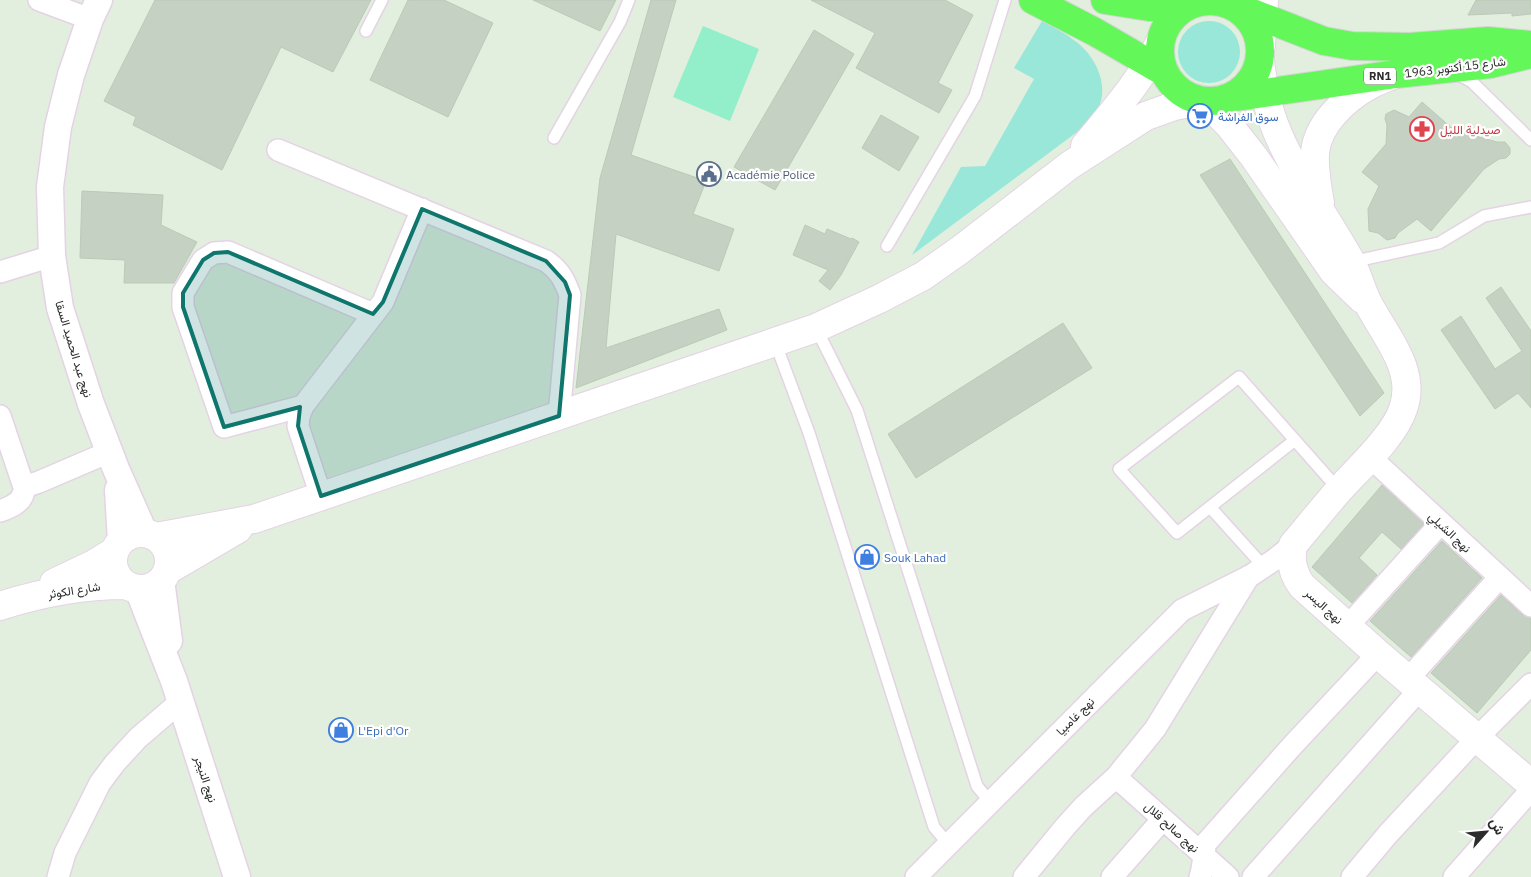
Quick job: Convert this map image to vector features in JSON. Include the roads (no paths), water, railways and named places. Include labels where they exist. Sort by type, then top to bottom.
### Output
[{"type":"main road","points":[[1033,0],[1096,32],[1158,59],[1171,82],[1179,91],[1189,97],[1212,100],[1254,157],[1343,267],[1390,339],[1408,384],[1403,411],[1395,425],[1370,457],[1339,490],[1293,545]]},
{"type":"main road","points":[[1106,0],[1149,7],[1209,0],[1234,6],[1252,22],[1258,33],[1264,93],[1270,115],[1296,171],[1321,212],[1343,267]]},
{"type":"main road","points":[[1070,164],[1158,59],[1166,26],[1174,15],[1193,3]]},
{"type":"main road","name":"شارع 15 أكتوبر 1963","points":[[1234,6],[1263,8],[1324,41],[1352,46],[1410,47],[1488,41],[1531,45]]},
{"type":"main road","points":[[254,519],[149,581],[119,578],[115,570],[113,561],[134,540],[254,519],[816,328],[879,299],[922,276],[960,250],[1070,164],[1146,116],[1174,106],[1212,100],[1244,89],[1254,77],[1260,53],[1263,8]]},
{"type":"main road","name":"شارع 15 أكتوبر 1963","points":[[1212,100],[1396,74],[1491,64],[1531,54]]},
{"type":"main road","points":[[1321,212],[1315,151],[1321,133],[1330,118],[1348,100],[1370,85],[1396,74]]},
{"type":"main road","points":[[134,540],[163,543],[168,551],[170,560],[149,581]]},
{"type":"main road","name":"شارع الكوثر","points":[[11,602],[94,564],[134,540]]},
{"type":"main road","name":"نهج اليسر","points":[[1293,545],[1291,555],[1296,578],[1302,586],[1378,654],[1531,784]]},
{"type":"main road","name":"شارع الكوثر","points":[[11,602],[98,585],[149,581]]},
{"type":"street","points":[[39,0],[94,10]]},
{"type":"street","name":"نهج عبد الحميد السقا","points":[[94,10],[71,75],[58,127],[50,187],[52,256],[60,308],[91,404],[112,461],[134,540]]},
{"type":"street","points":[[278,150],[546,261],[557,269],[570,295],[559,416]]},
{"type":"street","points":[[320,496],[298,426],[299,416],[303,406],[383,302],[422,209]]},
{"type":"street","points":[[303,406],[224,427],[182,307],[183,293],[202,260],[214,253],[228,252],[373,314]]},
{"type":"street","points":[[0,272],[52,256]]},
{"type":"street","points":[[0,416],[24,487],[21,499],[14,505],[0,511]]},
{"type":"street","name":"نهج الشيلي","points":[[1370,457],[1500,577],[1527,594]]},
{"type":"street","points":[[24,487],[112,461]]},
{"type":"street","points":[[1347,627],[1441,523]]},
{"type":"street","points":[[1024,877],[1077,813],[1116,777],[1155,729],[1257,572],[1293,545]]},
{"type":"street","name":"نهج غامبيا","points":[[916,877],[950,845],[990,802],[1182,610],[1257,572]]},
{"type":"street","points":[[1253,877],[1414,684],[1500,577]]},
{"type":"street","name":"نهج النيجر","points":[[149,581],[177,692],[237,877]]},
{"type":"street","points":[[1200,877],[1206,843],[1292,746],[1378,654]]},
{"type":"street","points":[[1352,877],[1388,834],[1477,738],[1531,684]]},
{"type":"street","points":[[58,877],[65,854],[100,783],[177,692]]},
{"type":"street","name":"نهج صالح قلال","points":[[1116,777],[1228,877]]},
{"type":"street","points":[[1454,877],[1531,790]]},
{"type":"street","points":[[1112,877],[1163,819]]},
{"type":"lane","points":[[366,31],[382,0]]},
{"type":"lane","points":[[554,138],[620,22],[629,0]]},
{"type":"lane","points":[[887,246],[975,96],[1005,0]]},
{"type":"lane","points":[[1436,70],[1458,74],[1472,82],[1531,140]]},
{"type":"lane","points":[[1343,267],[1439,243],[1484,216],[1531,207]]},
{"type":"lane","points":[[816,328],[857,410],[977,786],[990,802]]},
{"type":"lane","points":[[775,342],[809,433],[934,826],[950,845]]},
{"type":"lane","points":[[1295,440],[1177,532],[1119,469],[1239,377],[1295,440],[1339,490]]},
{"type":"lane","points":[[1210,507],[1257,572]]},
{"type":"place","name":"سوق الفراشة","points":[[1200,116]]},
{"type":"place","name":"صيدلية الليل","points":[[1422,129]]},
{"type":"place","name":"Académie Police","points":[[709,174]]},
{"type":"place","name":"Souk Lahad","points":[[867,557]]},
{"type":"place","name":"L'Epi d'Or","points":[[341,730]]}]
